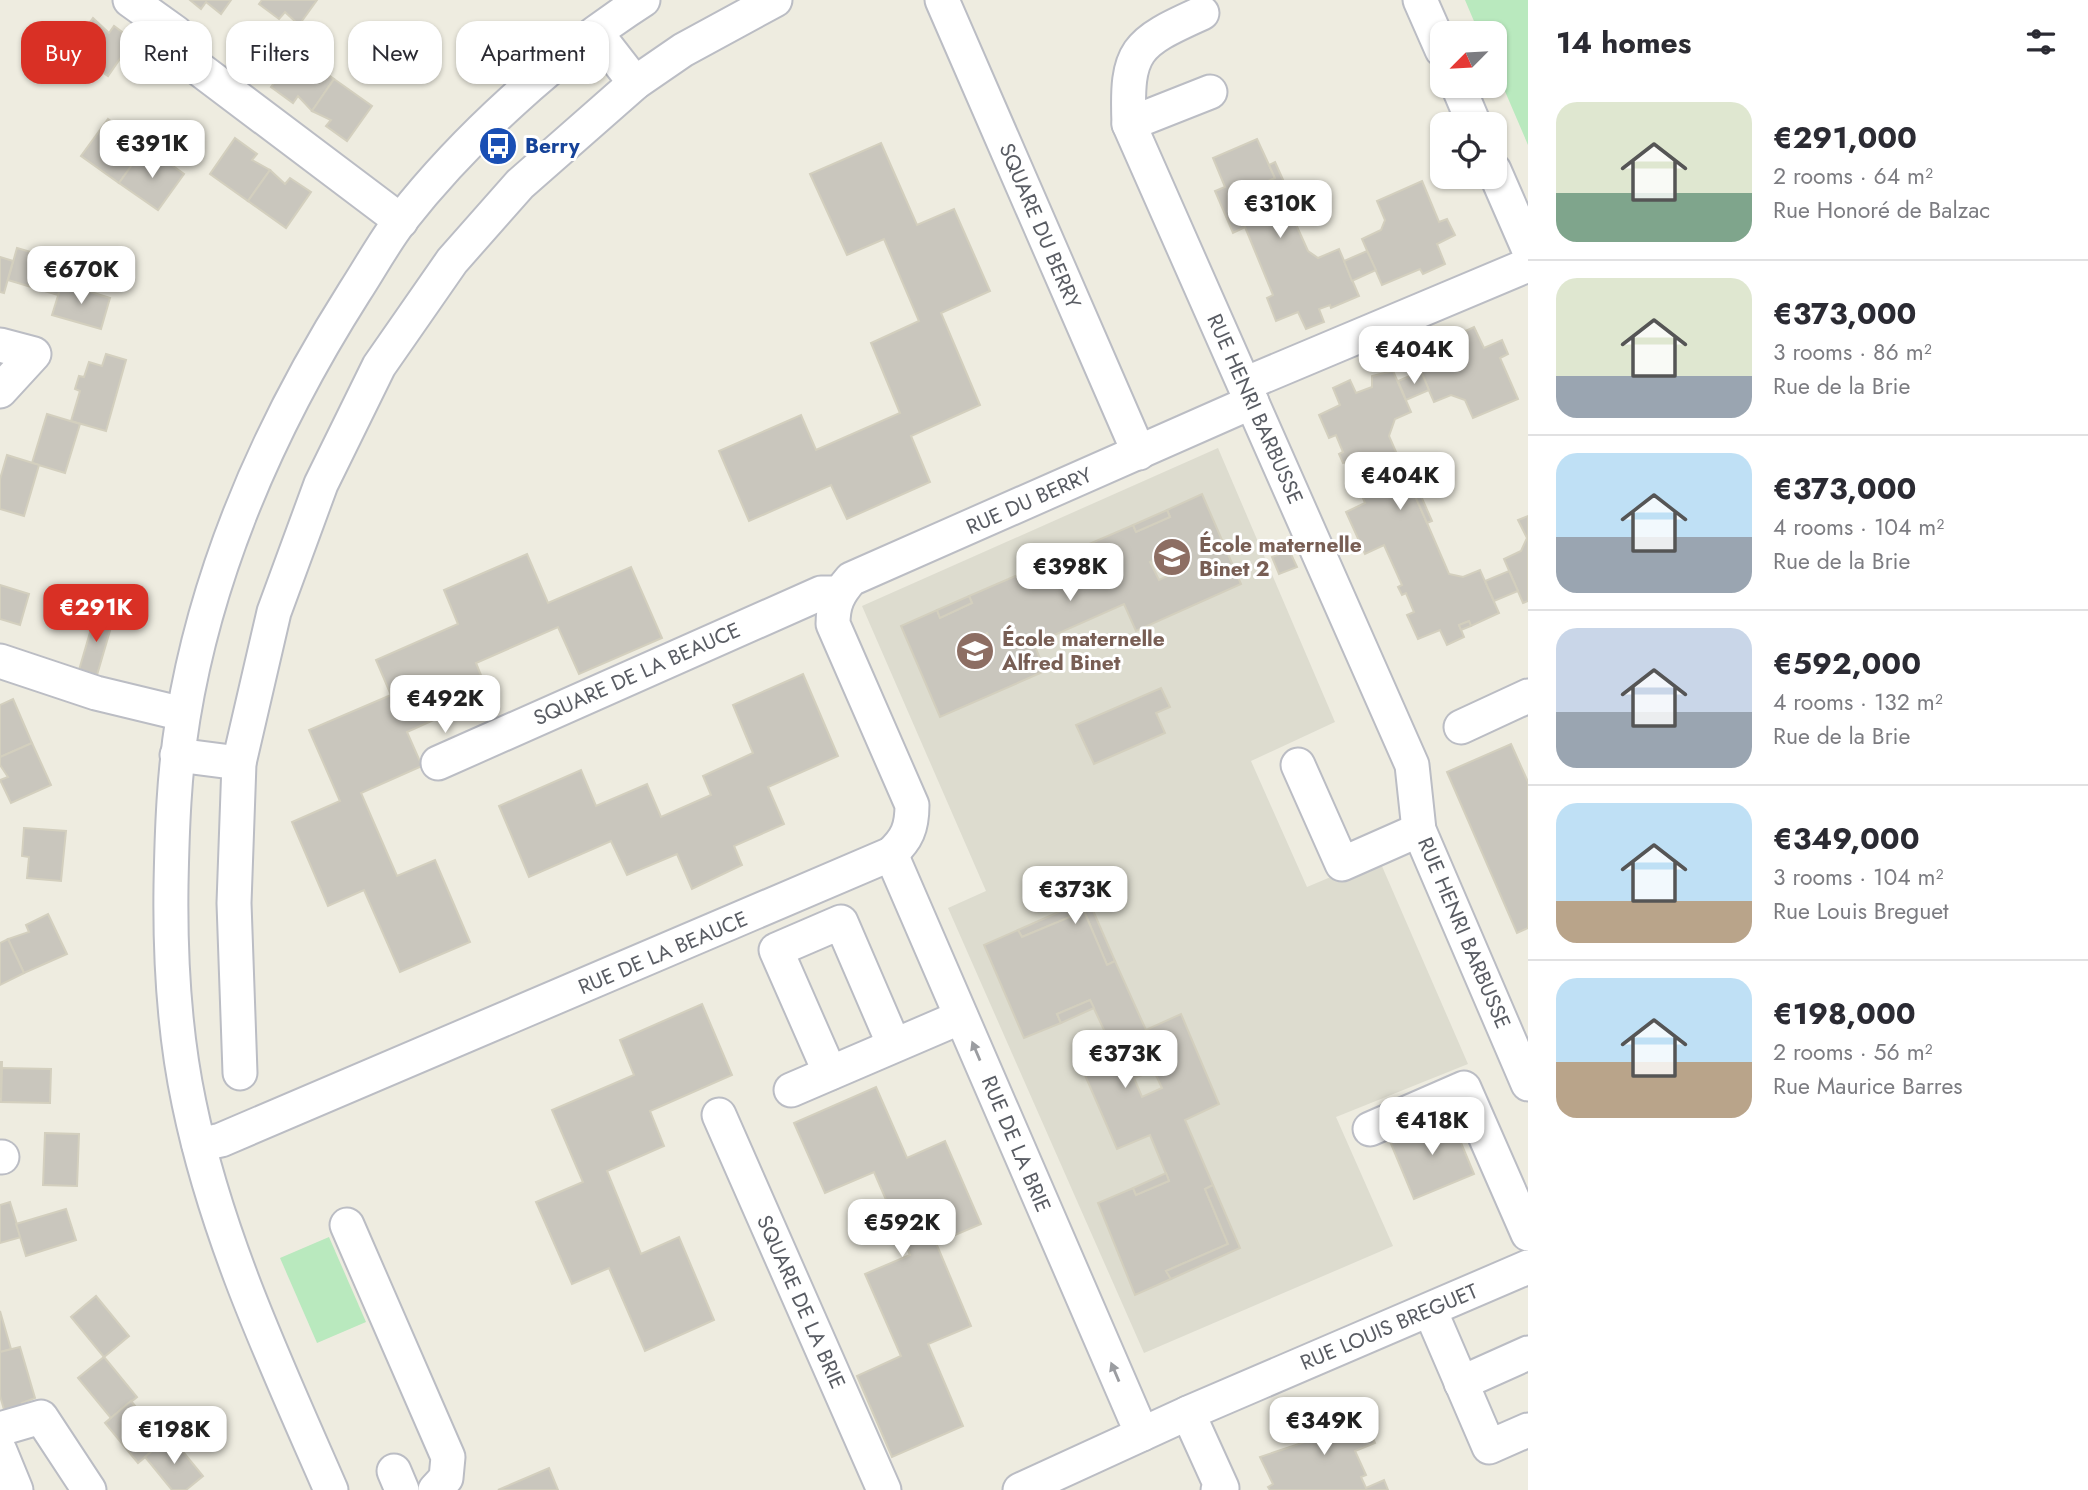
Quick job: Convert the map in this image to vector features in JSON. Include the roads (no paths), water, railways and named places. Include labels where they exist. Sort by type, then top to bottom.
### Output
[{"type":"street","points":[[130,0],[176,33],[198,68],[401,220]]},
{"type":"street","points":[[609,25],[643,0]]},
{"type":"street","points":[[240,1073],[234,903],[239,763],[274,612],[321,484],[379,366],[452,261],[520,184],[635,83],[683,50],[775,0]]},
{"type":"street","name":"SQUARE DU BERRY","points":[[942,0],[1139,453]]},
{"type":"street","points":[[1420,0],[1430,23]]},
{"type":"street","points":[[1202,13],[1161,31],[1139,50],[1128,77],[1129,124],[1210,92]]},
{"type":"street","points":[[609,49],[635,83]]},
{"type":"street","points":[[331,1490],[246,1294],[199,1145],[180,1050],[170,943],[177,755],[183,714],[216,585],[239,516],[307,367],[401,220],[464,149],[536,84]]},
{"type":"street","name":"RUE HENRI BARBUSSE","points":[[1129,124],[1412,765],[1419,830],[1528,1084]]},
{"type":"street","points":[[1502,189],[1528,248]]},
{"type":"street","name":"RUE DU BERRY","points":[[836,608],[851,579],[1139,453],[1248,393],[1528,265]]},
{"type":"street","points":[[0,345],[34,354],[0,391]]},
{"type":"street","name":"SQUARE DE LA BEAUCE","points":[[438,763],[821,593],[836,608]]},
{"type":"street","name":"RUE DE LA BEAUCE","points":[[199,1145],[221,1140],[891,854],[905,841],[912,826],[912,805],[836,608]]},
{"type":"street","points":[[0,661],[96,693],[183,714]]},
{"type":"street","points":[[1461,727],[1528,696]]},
{"type":"street","points":[[177,755],[239,763]]},
{"type":"street","points":[[1298,765],[1342,864],[1419,830]]},
{"type":"street","name":"RUE DE LA BRIE","points":[[891,854],[1142,1434]]},
{"type":"street","points":[[830,1073],[776,950],[841,922],[894,1045]]},
{"type":"street","points":[[791,1090],[961,1017]]},
{"type":"street","points":[[1370,1129],[1464,1088],[1528,1234]]},
{"type":"street","name":"SQUARE DE LA BRIE","points":[[719,1115],[884,1490]]},
{"type":"street","points":[[347,1225],[448,1457],[446,1478],[435,1490]]},
{"type":"street","name":"RUE LOUIS BREGUET","points":[[1020,1490],[1188,1413],[1528,1267]]},
{"type":"street","points":[[1430,1310],[1489,1447],[1528,1430]]},
{"type":"street","points":[[1461,1382],[1528,1353]]},
{"type":"street","points":[[1188,1413],[1222,1488],[1218,1490]]},
{"type":"street","points":[[0,1429],[41,1418],[89,1490]]},
{"type":"street","points":[[0,1451],[16,1490]]},
{"type":"place","name":"Berry","points":[[498,146]]},
{"type":"place","name":"École maternelle Binet 2","points":[[1172,557]]},
{"type":"place","name":"École maternelle Alfred Binet","points":[[975,651]]}]
